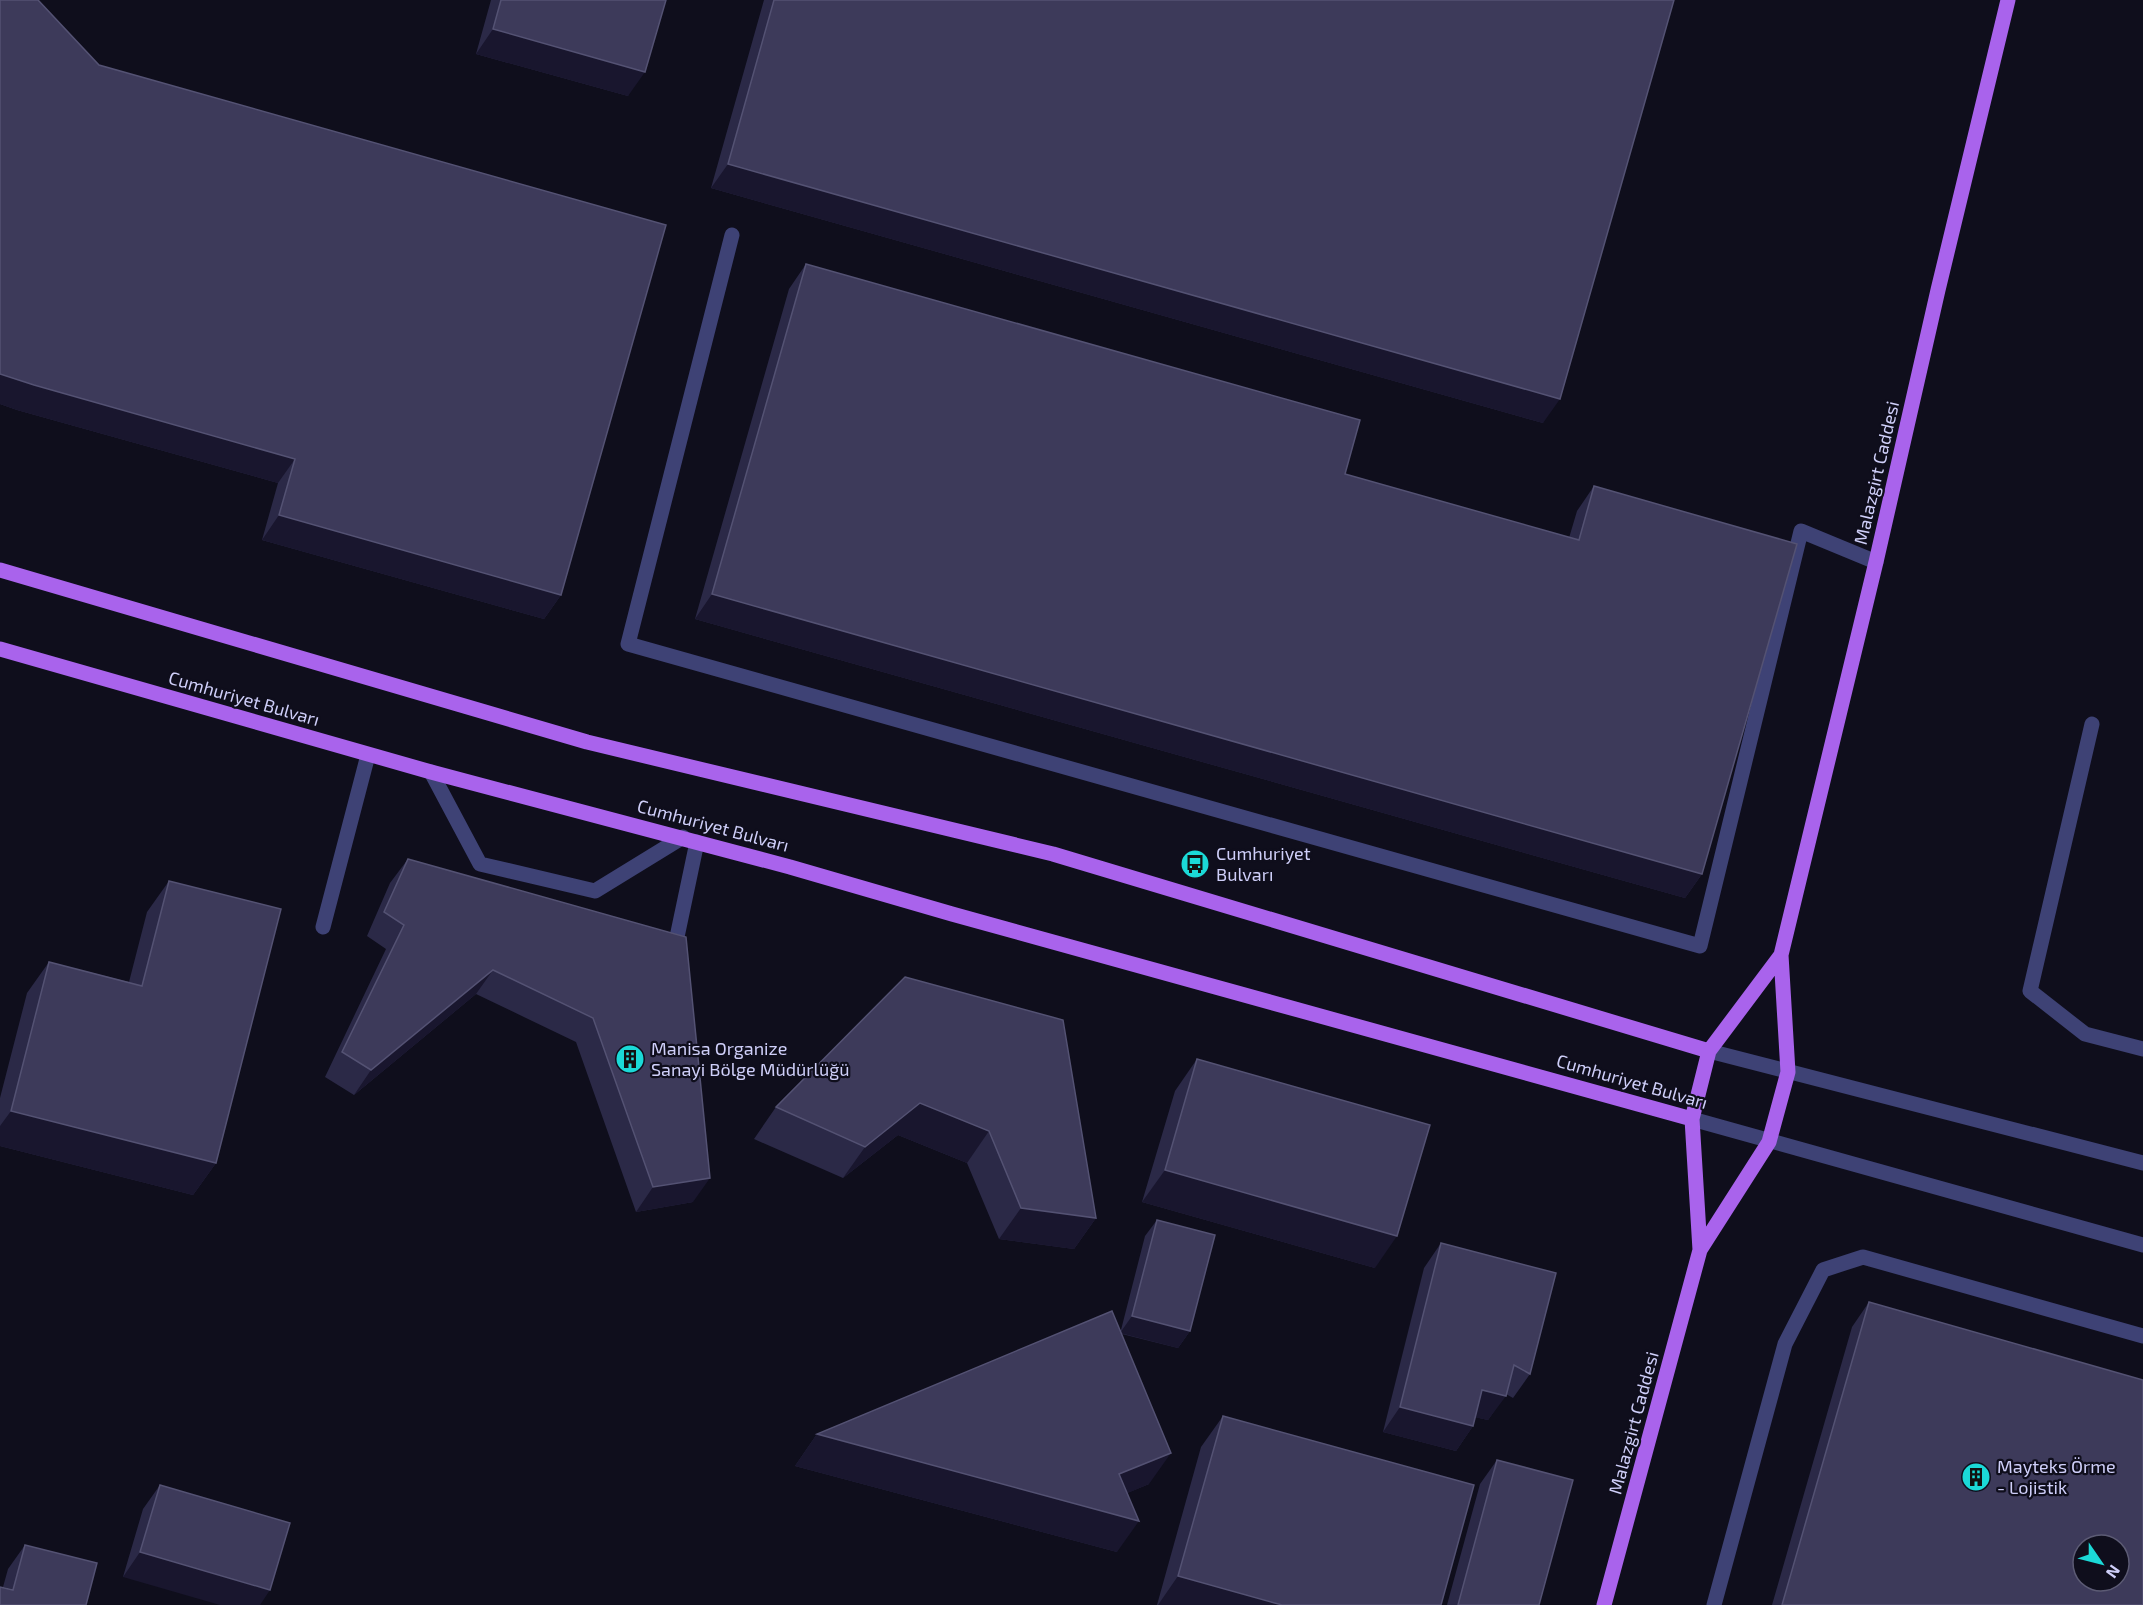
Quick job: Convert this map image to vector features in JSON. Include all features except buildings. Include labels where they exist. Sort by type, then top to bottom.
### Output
[{"type":"main road","name":"Malazgirt Caddesi","points":[[1781,955],[2008,0]]},
{"type":"main road","points":[[0,570],[588,741],[1053,854],[1708,1051]]},
{"type":"main road","name":"Cumhuriyet Bulvarı","points":[[0,649],[368,755],[690,840],[1692,1119]]},
{"type":"main road","points":[[1700,1250],[1692,1119],[1708,1051],[1781,955]]},
{"type":"main road","points":[[1700,1250],[1769,1142],[1788,1072],[1781,955]]},
{"type":"main road","name":"Malazgirt Caddesi","points":[[1604,1605],[1700,1250]]},
{"type":"street","points":[[732,235],[628,644],[1700,946],[1801,531],[1876,562]]},
{"type":"street","points":[[2092,724],[2030,991],[2085,1034],[2143,1049]]},
{"type":"street","points":[[323,927],[368,755]]},
{"type":"street","points":[[430,772],[480,864],[595,891],[690,840]]},
{"type":"street","points":[[682,970],[676,937],[690,840]]},
{"type":"street","points":[[1708,1051],[2143,1162]]},
{"type":"street","name":"Cumhuriyet Bulvarı","points":[[1692,1119],[2143,1245]]},
{"type":"street","points":[[1714,1605],[1785,1344],[1823,1270],[1863,1257],[2143,1336]]},
{"type":"place","name":"Cumhuriyet Bulvarı","points":[[1195,864]]},
{"type":"place","name":"Manisa Organize Sanayi Bölge Müdürlüğü","points":[[630,1059]]},
{"type":"place","name":"Mayteks Örme - Lojistik","points":[[1976,1477]]}]
